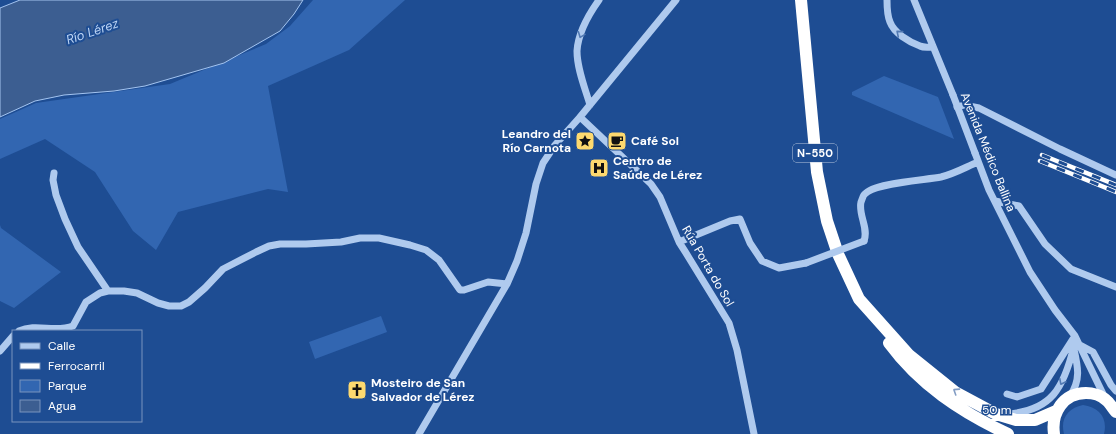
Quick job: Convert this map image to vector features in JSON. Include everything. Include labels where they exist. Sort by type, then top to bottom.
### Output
[{"type":"highway","name":"N-550","points":[[800,0],[816,172],[827,221],[836,247],[859,299],[873,321],[902,360],[928,386],[982,422],[1008,434]]},
{"type":"highway","name":"N-550","points":[[859,299],[909,355],[955,392],[996,414],[1016,420],[1035,420],[1056,411],[1064,401],[1070,397]]},
{"type":"highway","points":[[1070,397],[1080,393],[1093,394],[1106,400],[1116,412]]},
{"type":"highway","points":[[1054,434],[1053,426],[1056,411]]},
{"type":"street","points":[[590,106],[580,69],[577,51],[581,34],[598,0]]},
{"type":"street","points":[[419,434],[507,284],[517,261],[526,233],[536,184],[543,163],[555,145],[590,106],[676,0]]},
{"type":"street","points":[[887,0],[887,13],[890,23],[894,29],[902,36],[920,46],[932,47]]},
{"type":"street","name":"Avenida Médico Ballina","points":[[914,0],[932,47],[958,107],[974,153],[995,201],[1030,272],[1067,326],[1106,400]]},
{"type":"street","points":[[958,107],[964,105],[979,108],[1060,149],[1116,175]]},
{"type":"street","name":"Rúa Porta do Sol","points":[[580,117],[656,190],[664,204],[679,242],[722,310],[734,337],[754,434]]},
{"type":"street","points":[[679,242],[730,221],[740,219],[750,243],[762,261],[779,268],[806,262],[864,240],[867,234],[862,215],[861,203],[865,193],[874,188],[942,176],[978,162]]},
{"type":"street","points":[[54,173],[53,180],[56,195],[65,219],[78,247],[108,291]]},
{"type":"street","points":[[995,201],[1019,206],[1045,244],[1071,269],[1116,287]]},
{"type":"street","points":[[21,330],[25,328],[32,328],[50,330],[73,326],[86,302],[100,293],[108,291],[137,293],[158,303],[169,306],[181,306],[189,302],[205,288],[223,269],[269,246],[280,244],[341,242],[360,238],[387,239],[426,250],[439,260],[460,290],[488,282],[507,284]]},
{"type":"street","points":[[0,351],[12,337]]},
{"type":"street","points":[[996,414],[1017,413],[1040,406],[1057,392],[1068,370],[1075,343]]},
{"type":"street","points":[[1075,343],[1093,352],[1110,385],[1116,391]]},
{"type":"street","points":[[1007,394],[1017,397],[1041,389],[1075,343]]},
{"type":"street","name":"Avenida Médico Ballina","points":[[1070,397],[1076,388],[1078,376],[1075,343]]},
{"type":"green space","points":[[313,0],[405,0],[349,50],[268,86],[288,192],[268,189],[178,212],[156,250],[133,231],[95,172],[45,139],[0,159],[0,119],[36,103],[170,84],[266,44],[290,26]]},
{"type":"green space","points":[[884,76],[938,97],[954,139],[852,95],[852,92]]},
{"type":"green space","points":[[0,225],[1,228],[61,272],[14,308],[0,301]]},
{"type":"green space","points":[[381,316],[387,332],[315,359],[309,342]]},
{"type":"green space","points":[[1083,405],[1094,408],[1101,414],[1105,423],[1104,434],[1064,434],[1063,424],[1066,415],[1078,406]]},
{"type":"water","name":"Río Lérez","points":[[20,0],[303,0],[280,31],[224,63],[145,86],[114,91],[64,95],[35,101],[0,117],[0,8]]},
{"type":"railway","points":[[1042,155],[1116,185]]},
{"type":"railway","points":[[1040,161],[1116,192]]},
{"type":"place","name":"Leandro del Río Carnota","points":[[585,141]]},
{"type":"place","name":"Café Sol","points":[[617,141]]},
{"type":"place","name":"Centro de Saúde de Lérez","points":[[599,168]]},
{"type":"place","name":"Mosteiro de San Salvador de Lérez","points":[[357,390]]}]
